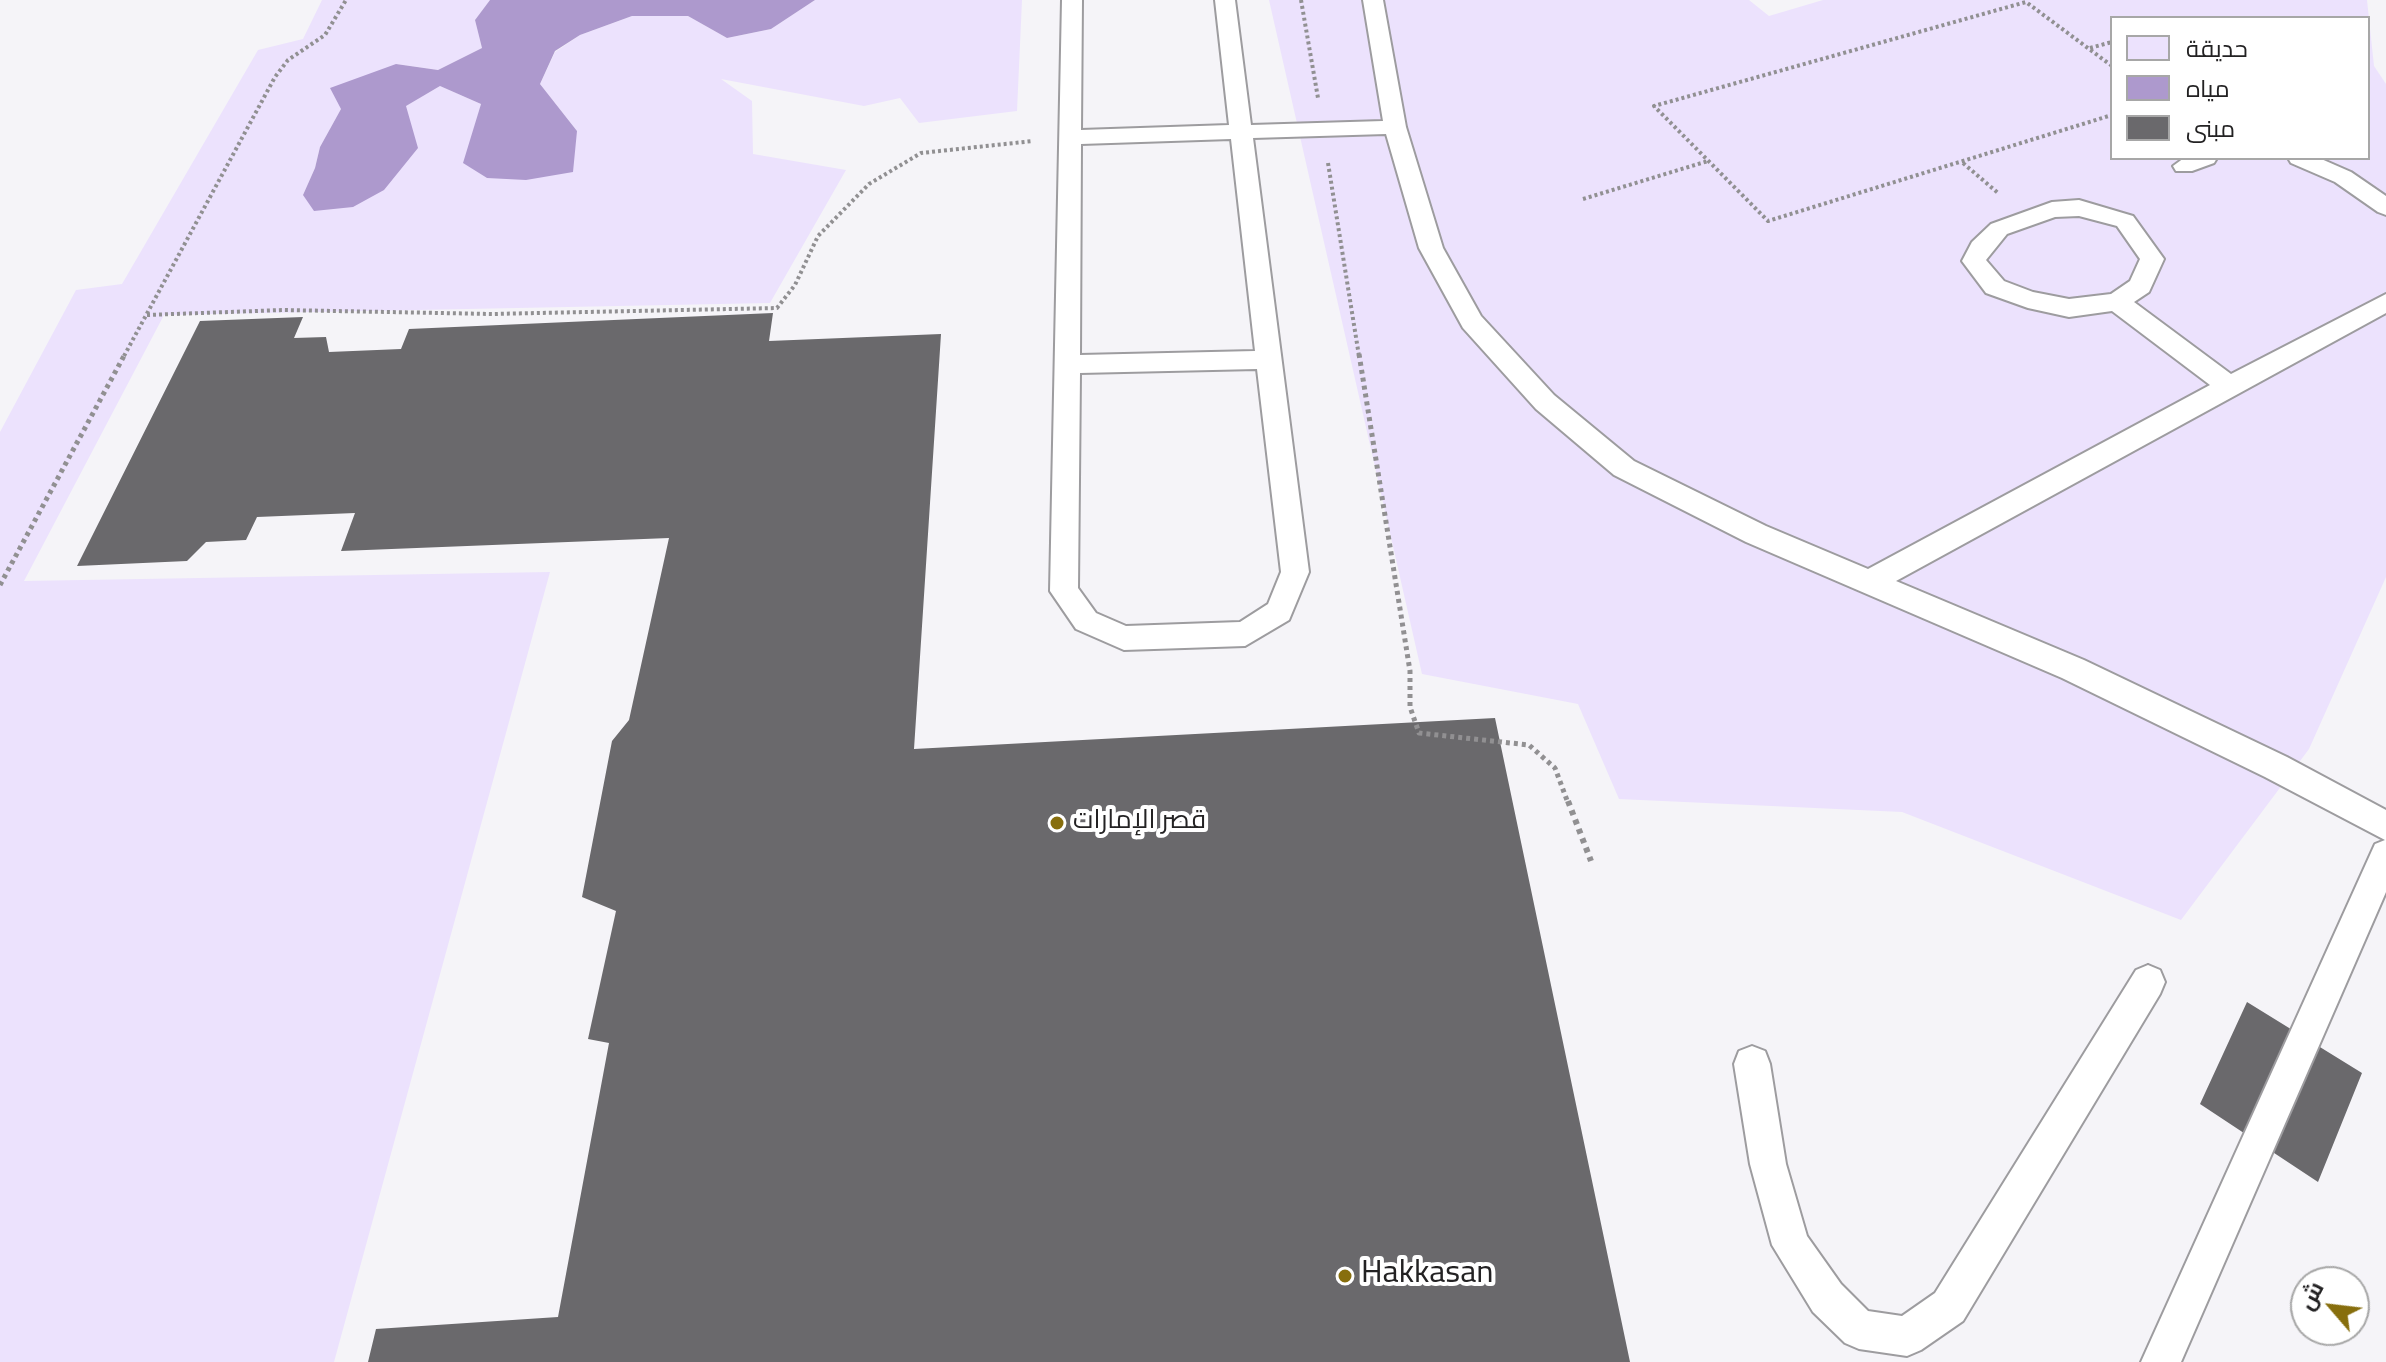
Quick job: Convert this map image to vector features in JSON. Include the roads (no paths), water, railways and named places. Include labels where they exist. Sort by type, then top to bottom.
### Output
[{"type":"lane","points":[[1072,0],[1064,591],[1086,621],[1124,638],[1245,634],[1279,612],[1295,572],[1225,0]]},
{"type":"lane","points":[[1373,0],[1395,127],[1431,248],[1472,322],[1545,402],[1624,468],[1756,534],[2073,669],[2276,767],[2386,826]]},
{"type":"lane","points":[[1070,137],[1395,127]]},
{"type":"lane","points":[[2184,166],[2200,160]]},
{"type":"lane","points":[[2304,160],[2343,177],[2386,207]]},
{"type":"lane","points":[[2117,302],[2140,286],[2152,259],[2125,221],[2095,211],[2079,208],[2052,210],[1999,229],[1980,248],[1974,261],[1995,287],[2028,300],[2069,308],[2117,302],[2229,386]]},
{"type":"lane","points":[[1871,581],[2386,302]]},
{"type":"lane","points":[[1068,364],[1267,360]]},
{"type":"lane","points":[[2161,1362],[2386,855]]},
{"type":"lane","points":[[1752,1064],[1768,1164],[1791,1245],[1827,1298],[1859,1329],[1907,1336],[1949,1307],[2148,982]]},
{"type":"water","points":[[490,0],[815,0],[771,29],[727,38],[688,16],[632,16],[580,35],[555,51],[540,84],[577,131],[573,172],[526,180],[487,178],[463,163],[481,104],[440,86],[406,106],[418,148],[384,190],[353,207],[314,211],[303,195],[320,147],[341,109],[330,88],[396,64],[438,70],[482,48],[475,20]]},
{"type":"place","name":"قصر الإمارات","points":[[1057,823]]},
{"type":"place","name":"Hakkasan","points":[[1345,1276]]}]
